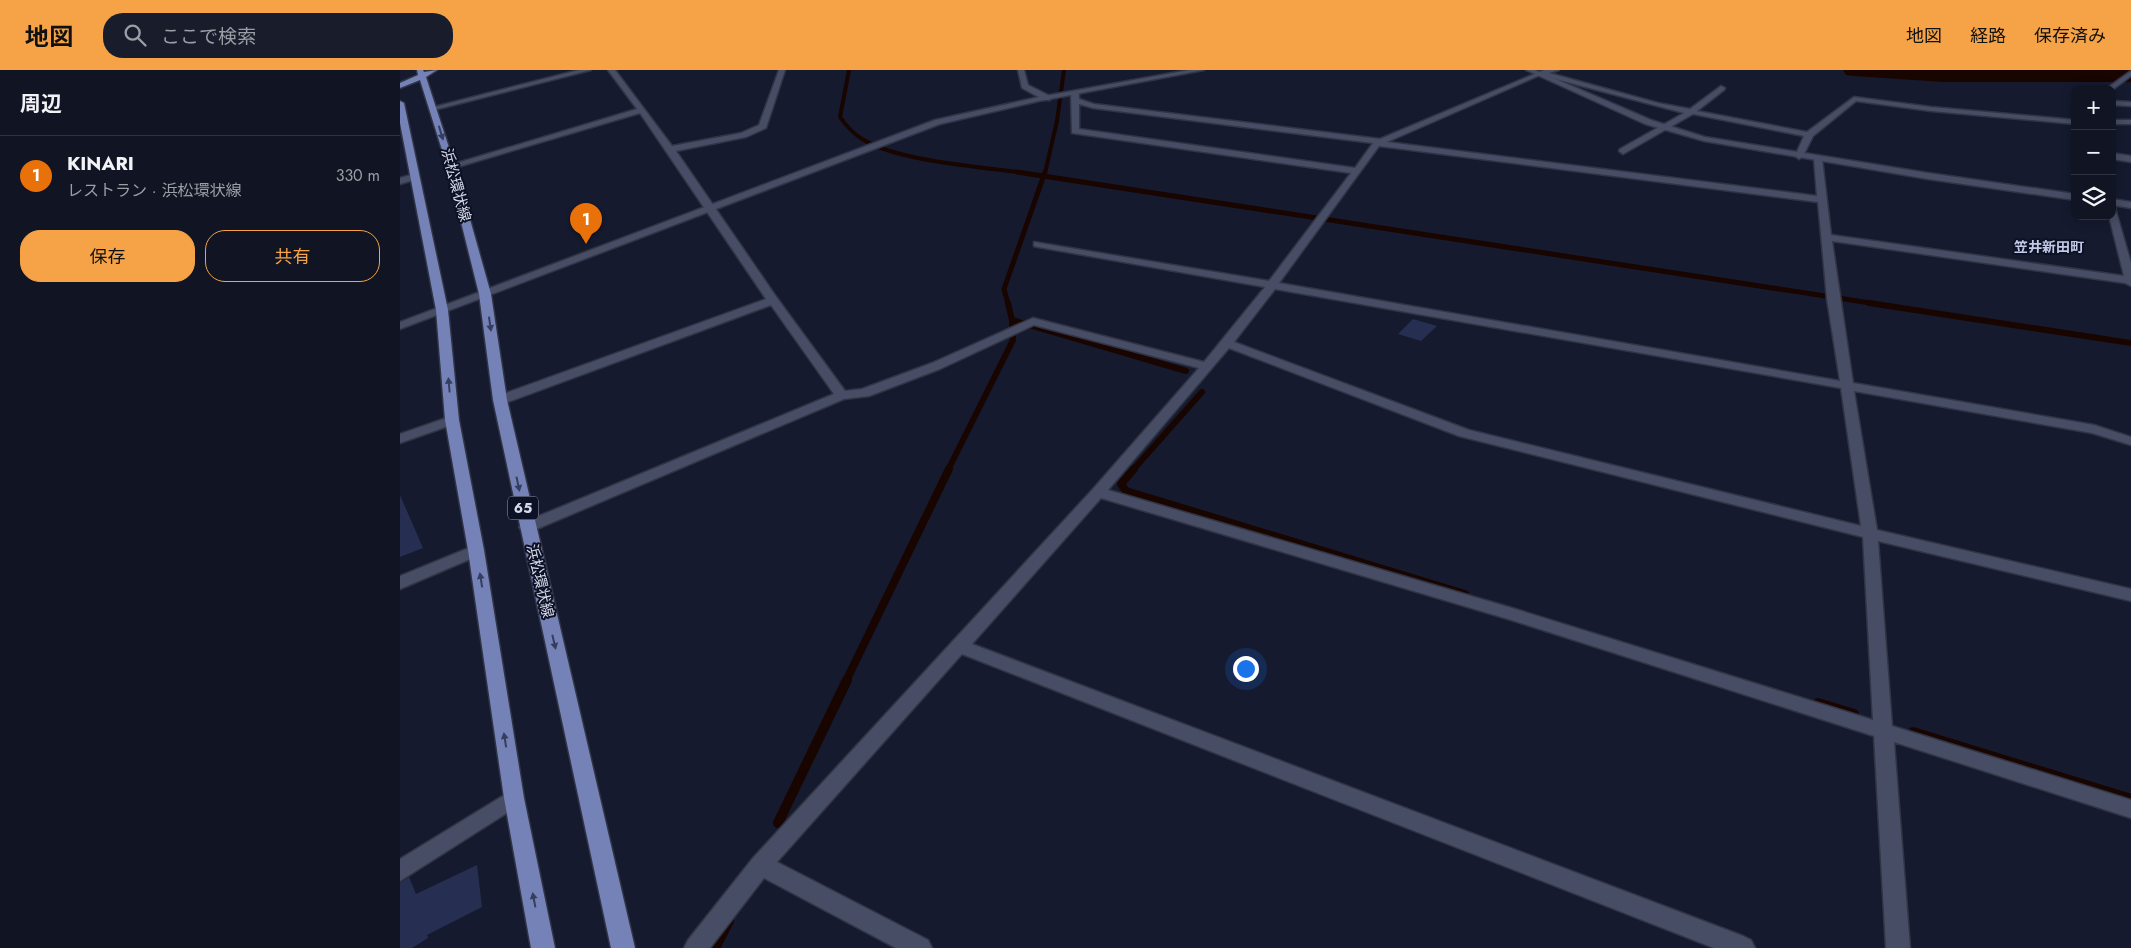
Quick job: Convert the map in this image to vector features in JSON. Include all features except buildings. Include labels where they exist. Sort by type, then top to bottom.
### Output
[{"type":"main road","name":"浜松環状線","points":[[425,72],[485,294],[500,400],[623,948]]},
{"type":"main road","points":[[400,86],[425,72]]},
{"type":"main road","points":[[400,103],[407,179],[442,310],[452,420],[476,550],[514,798],[543,948]]},
{"type":"street","points":[[434,108],[588,70]]},
{"type":"street","points":[[611,70],[672,149],[709,209],[842,395]]},
{"type":"street","points":[[672,149],[743,135],[762,126],[782,70]]},
{"type":"street","points":[[1022,70],[1025,86],[1050,97]]},
{"type":"street","points":[[400,326],[882,142],[947,120],[1050,97],[1073,95],[1201,70]]},
{"type":"street","points":[[1529,70],[1657,105],[1809,135]]},
{"type":"street","points":[[696,948],[761,865],[1098,492],[1227,343],[1323,219],[1378,142],[1539,73],[1556,70]]},
{"type":"street","points":[[1539,73],[1663,127],[1704,139],[1818,159],[2071,196]]},
{"type":"street","points":[[2115,85],[2131,73]]},
{"type":"street","points":[[1623,151],[1691,112],[1721,88]]},
{"type":"street","points":[[1073,95],[1093,106],[1823,200]]},
{"type":"street","points":[[1073,95],[1075,131],[1356,171]]},
{"type":"street","points":[[1799,156],[1809,135],[1854,100],[1931,110],[2071,122]]},
{"type":"street","points":[[2116,103],[2131,104]]},
{"type":"street","points":[[451,166],[642,110]]},
{"type":"street","points":[[2116,122],[2131,122]]},
{"type":"street","points":[[2116,157],[2131,159]]},
{"type":"street","points":[[1818,159],[1832,296],[1870,533],[1898,948]]},
{"type":"street","points":[[2116,203],[2131,205]]},
{"type":"street","points":[[1825,237],[2130,278],[2115,220]]},
{"type":"street","points":[[1038,244],[2094,429],[2131,441]]},
{"type":"street","points":[[500,400],[773,300]]},
{"type":"street","points":[[527,527],[842,395],[864,393],[936,366],[1033,321],[1207,366]]},
{"type":"street","points":[[1227,343],[1464,434],[2131,595]]},
{"type":"street","points":[[400,438],[452,420]]},
{"type":"street","points":[[1098,492],[1512,614],[2131,809]]},
{"type":"street","points":[[400,583],[476,550]]},
{"type":"street","points":[[959,646],[1743,948]]},
{"type":"street","points":[[400,871],[514,798]]},
{"type":"street","points":[[761,865],[920,948]]},
{"type":"waterway","points":[[849,70],[840,117],[862,139],[877,147],[917,158],[1025,173]]},
{"type":"waterway","points":[[1045,173],[1057,121],[1064,70]]},
{"type":"waterway","points":[[1854,70],[1944,75],[2131,75]]},
{"type":"waterway","points":[[2065,70],[2084,75]]},
{"type":"waterway","points":[[1017,172],[1044,176]]},
{"type":"waterway","points":[[1044,176],[1045,172]]},
{"type":"waterway","points":[[1008,304],[1004,289],[1044,176]]},
{"type":"waterway","points":[[1044,176],[1877,304]]},
{"type":"waterway","points":[[1008,303],[1012,320]]},
{"type":"waterway","points":[[1869,303],[2131,343]]},
{"type":"waterway","points":[[948,470],[1013,340],[1012,320]]},
{"type":"waterway","points":[[1012,320],[1186,371]]},
{"type":"waterway","points":[[1133,470],[1202,392]]},
{"type":"waterway","points":[[846,681],[949,469]]},
{"type":"waterway","points":[[1134,469],[1121,484],[1126,491],[1465,594]]},
{"type":"waterway","points":[[778,823],[847,680]]},
{"type":"waterway","points":[[1818,703],[1854,714]]},
{"type":"waterway","points":[[1913,732],[2131,799]]},
{"type":"waterway","points":[[715,948],[729,921]]},
{"type":"place","name":"KINARI","points":[[586,244]]},
{"type":"district","name":"笠井新田町","points":[[2049,247]]}]
